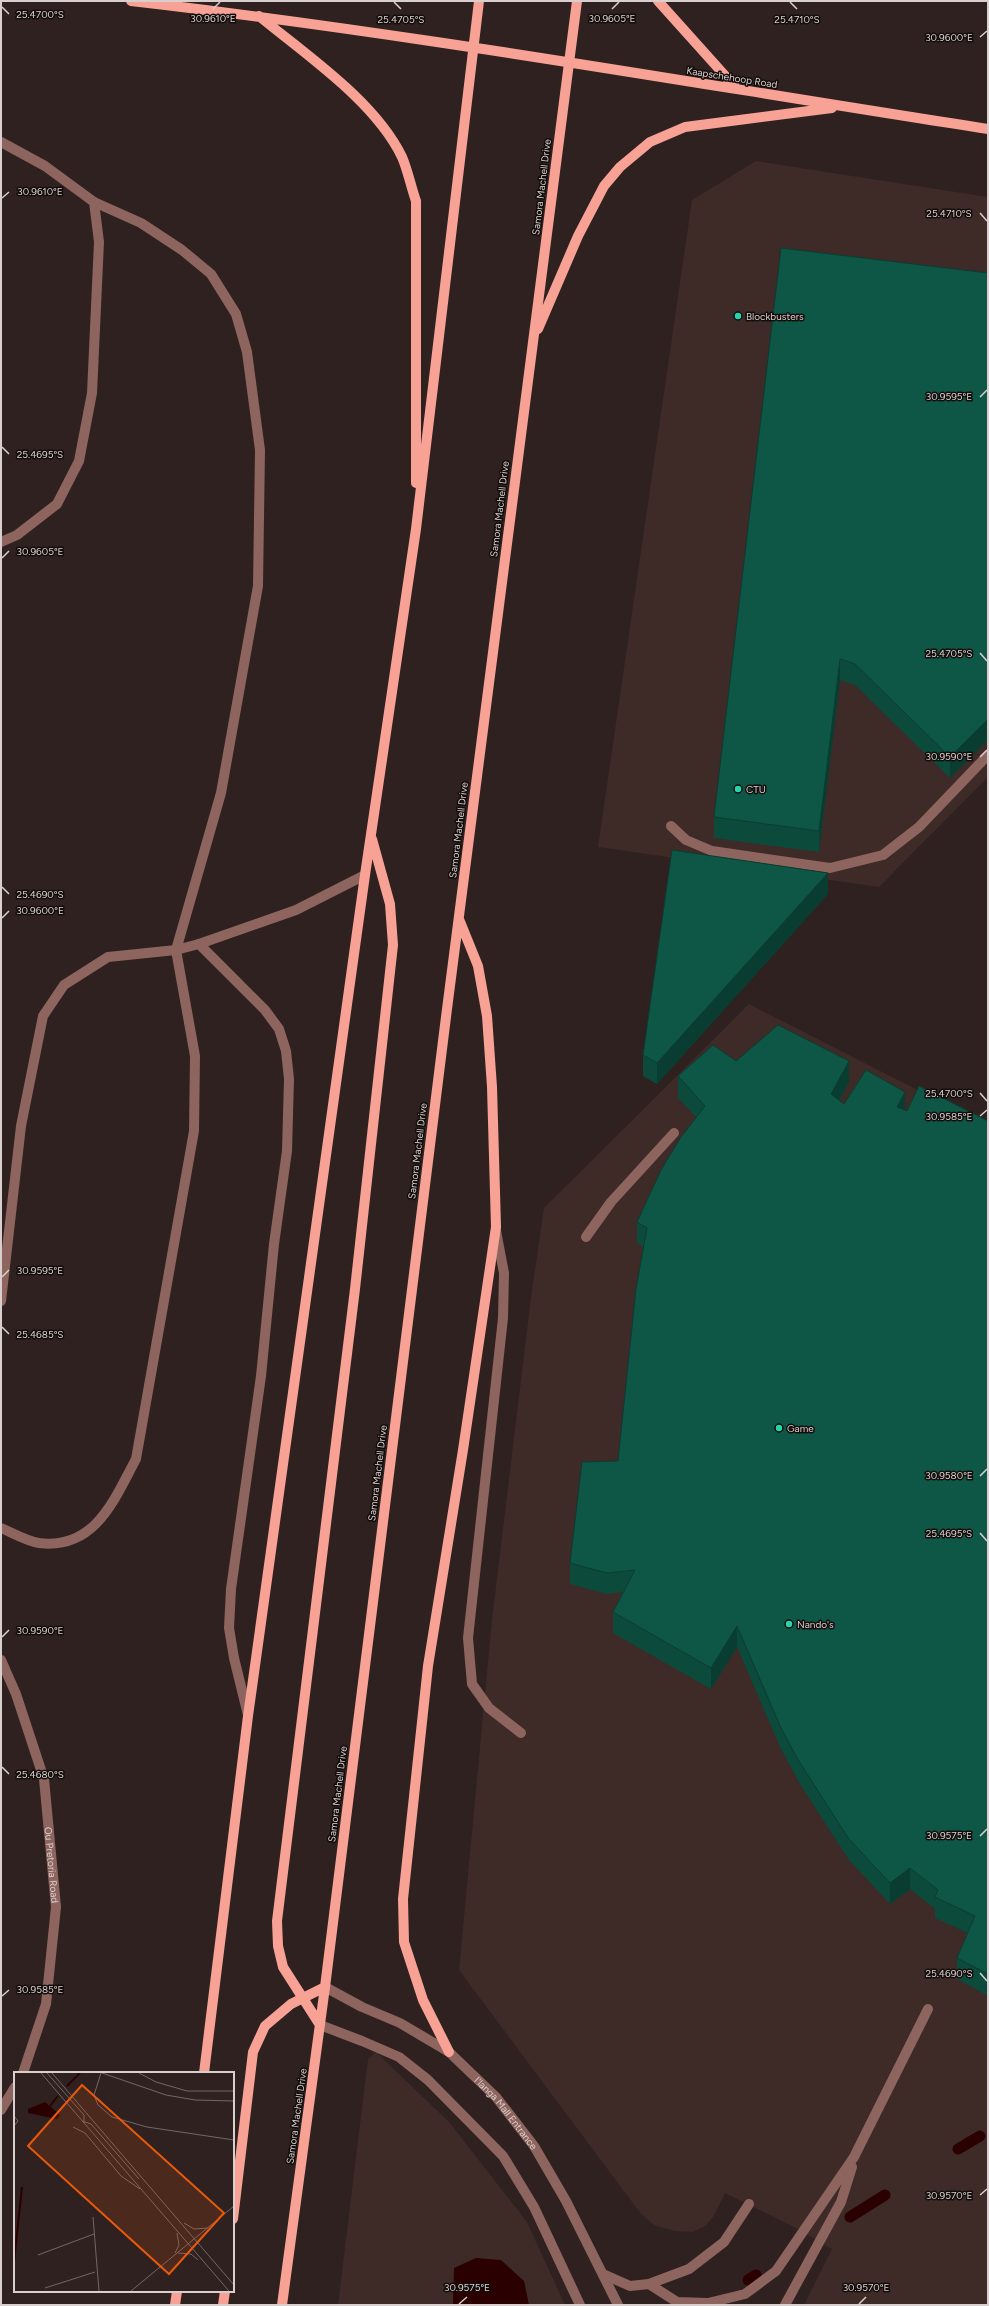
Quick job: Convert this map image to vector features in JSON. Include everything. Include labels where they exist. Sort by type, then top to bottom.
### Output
[{"type":"main road","name":"Kaapschehoop Road","points":[[131,1],[259,16],[473,46],[568,64],[988,128]]},
{"type":"main road","points":[[204,2072],[248,1716],[365,875],[416,528],[479,1]]},
{"type":"main road","name":"Samora Machell Drive","points":[[282,2305],[325,1987],[458,917],[577,1]]},
{"type":"main road","points":[[658,1],[737,89]]},
{"type":"main road","points":[[259,16],[366,107],[392,140],[402,158],[416,201],[416,528]]},
{"type":"main road","points":[[533,343],[578,236],[604,186],[620,167],[650,142],[685,127],[844,107]]},
{"type":"main road","points":[[320,2025],[301,1999],[283,1968],[278,1946],[277,1921],[354,1297],[393,945],[390,904],[371,835]]},
{"type":"main road","points":[[449,2052],[423,2000],[404,1942],[403,1899],[428,1666],[463,1450],[496,1227],[492,1087],[487,1016],[478,966],[458,917]]},
{"type":"main road","points":[[234,2211],[253,2052],[265,2026],[301,1999],[325,1987]]},
{"type":"main road","points":[[175,2305],[177,2292]]},
{"type":"main road","points":[[223,2305],[224,2292]]},
{"type":"street","points":[[1,142],[45,166],[94,202],[141,223],[182,250],[211,274],[236,314],[244,345],[260,450],[258,586],[221,792],[176,950],[195,1056],[194,1131],[136,1459],[115,1498],[98,1523],[85,1534],[60,1542],[38,1543],[1,1528]]},
{"type":"street","points":[[1,542],[17,535],[57,504],[79,461],[92,393],[99,242],[94,202]]},
{"type":"street","points":[[671,826],[686,840],[712,851],[830,868],[883,855],[918,827],[988,755]]},
{"type":"street","points":[[1,1301],[21,1126],[43,1016],[64,985],[108,957],[176,950],[199,944],[296,910],[365,875]]},
{"type":"street","points":[[199,944],[265,1010],[279,1029],[286,1051],[289,1079],[287,1151],[274,1244],[261,1376],[231,1589],[229,1628],[234,1658],[248,1716]]},
{"type":"street","points":[[586,1237],[611,1202],[674,1133]]},
{"type":"street","points":[[496,1227],[504,1273],[503,1318],[468,1638],[472,1684],[489,1708],[521,1733]]},
{"type":"street","name":"Ou Pretoria Road","points":[[1,1660],[16,1694],[44,1779],[56,1907],[46,2004],[23,2072]]},
{"type":"street","name":"I'langa Mall Entrance","points":[[325,1987],[362,2007],[400,2023],[449,2052],[496,2097],[534,2146],[566,2201],[618,2305]]},
{"type":"street","points":[[649,2284],[677,2302],[708,2303],[745,2294],[776,2271],[854,2157],[928,2009]]},
{"type":"street","points":[[320,2025],[398,2057],[428,2080],[498,2150],[534,2207],[580,2305]]},
{"type":"street","points":[[1,2110],[14,2089]]},
{"type":"street","points":[[785,2305],[841,2202],[854,2157]]},
{"type":"street","points":[[603,2274],[630,2286],[649,2284],[689,2269],[724,2242],[749,2204]]},
{"type":"shaded area","points":[[756,161],[988,197],[988,777],[879,887],[598,847],[692,200]]},
{"type":"shaded area","points":[[749,1004],[988,1126],[988,2305],[804,2305],[832,2249],[794,2227],[725,2193],[713,2217],[705,2226],[693,2232],[674,2231],[654,2225],[641,2214],[459,1970],[492,1620],[531,1297],[544,1208]]},
{"type":"shaded area","points":[[376,2052],[450,2123],[527,2222],[565,2305],[338,2305],[368,2059]]},
{"type":"shaded area","points":[[476,2258],[501,2260],[524,2281],[529,2305],[453,2305],[454,2268]]},
{"type":"building","points":[[781,248],[988,273],[988,719],[950,757],[855,664],[840,659],[819,831],[714,817]]},
{"type":"building","points":[[672,850],[828,873],[657,1063],[643,1055]]},
{"type":"building","points":[[778,1025],[849,1061],[831,1094],[844,1104],[866,1070],[905,1092],[897,1107],[907,1111],[919,1086],[988,1121],[988,1974],[957,1958],[975,1916],[935,1897],[938,1890],[910,1868],[890,1883],[849,1839],[800,1763],[781,1728],[737,1626],[711,1668],[613,1612],[635,1570],[607,1573],[570,1563],[582,1462],[618,1461],[636,1289],[647,1228],[637,1222],[661,1170],[681,1137],[705,1106],[678,1076],[713,1045],[736,1061]]},
{"type":"waterway","points":[[958,2149],[980,2136]]},
{"type":"waterway","points":[[850,2217],[885,2195]]},
{"type":"waterway","points":[[748,2280],[756,2275]]},
{"type":"place","name":"Blockbusters","points":[[738,316]]},
{"type":"place","name":"CTU","points":[[738,789]]},
{"type":"place","name":"Game","points":[[779,1428]]},
{"type":"place","name":"Nando's","points":[[789,1624]]}]
